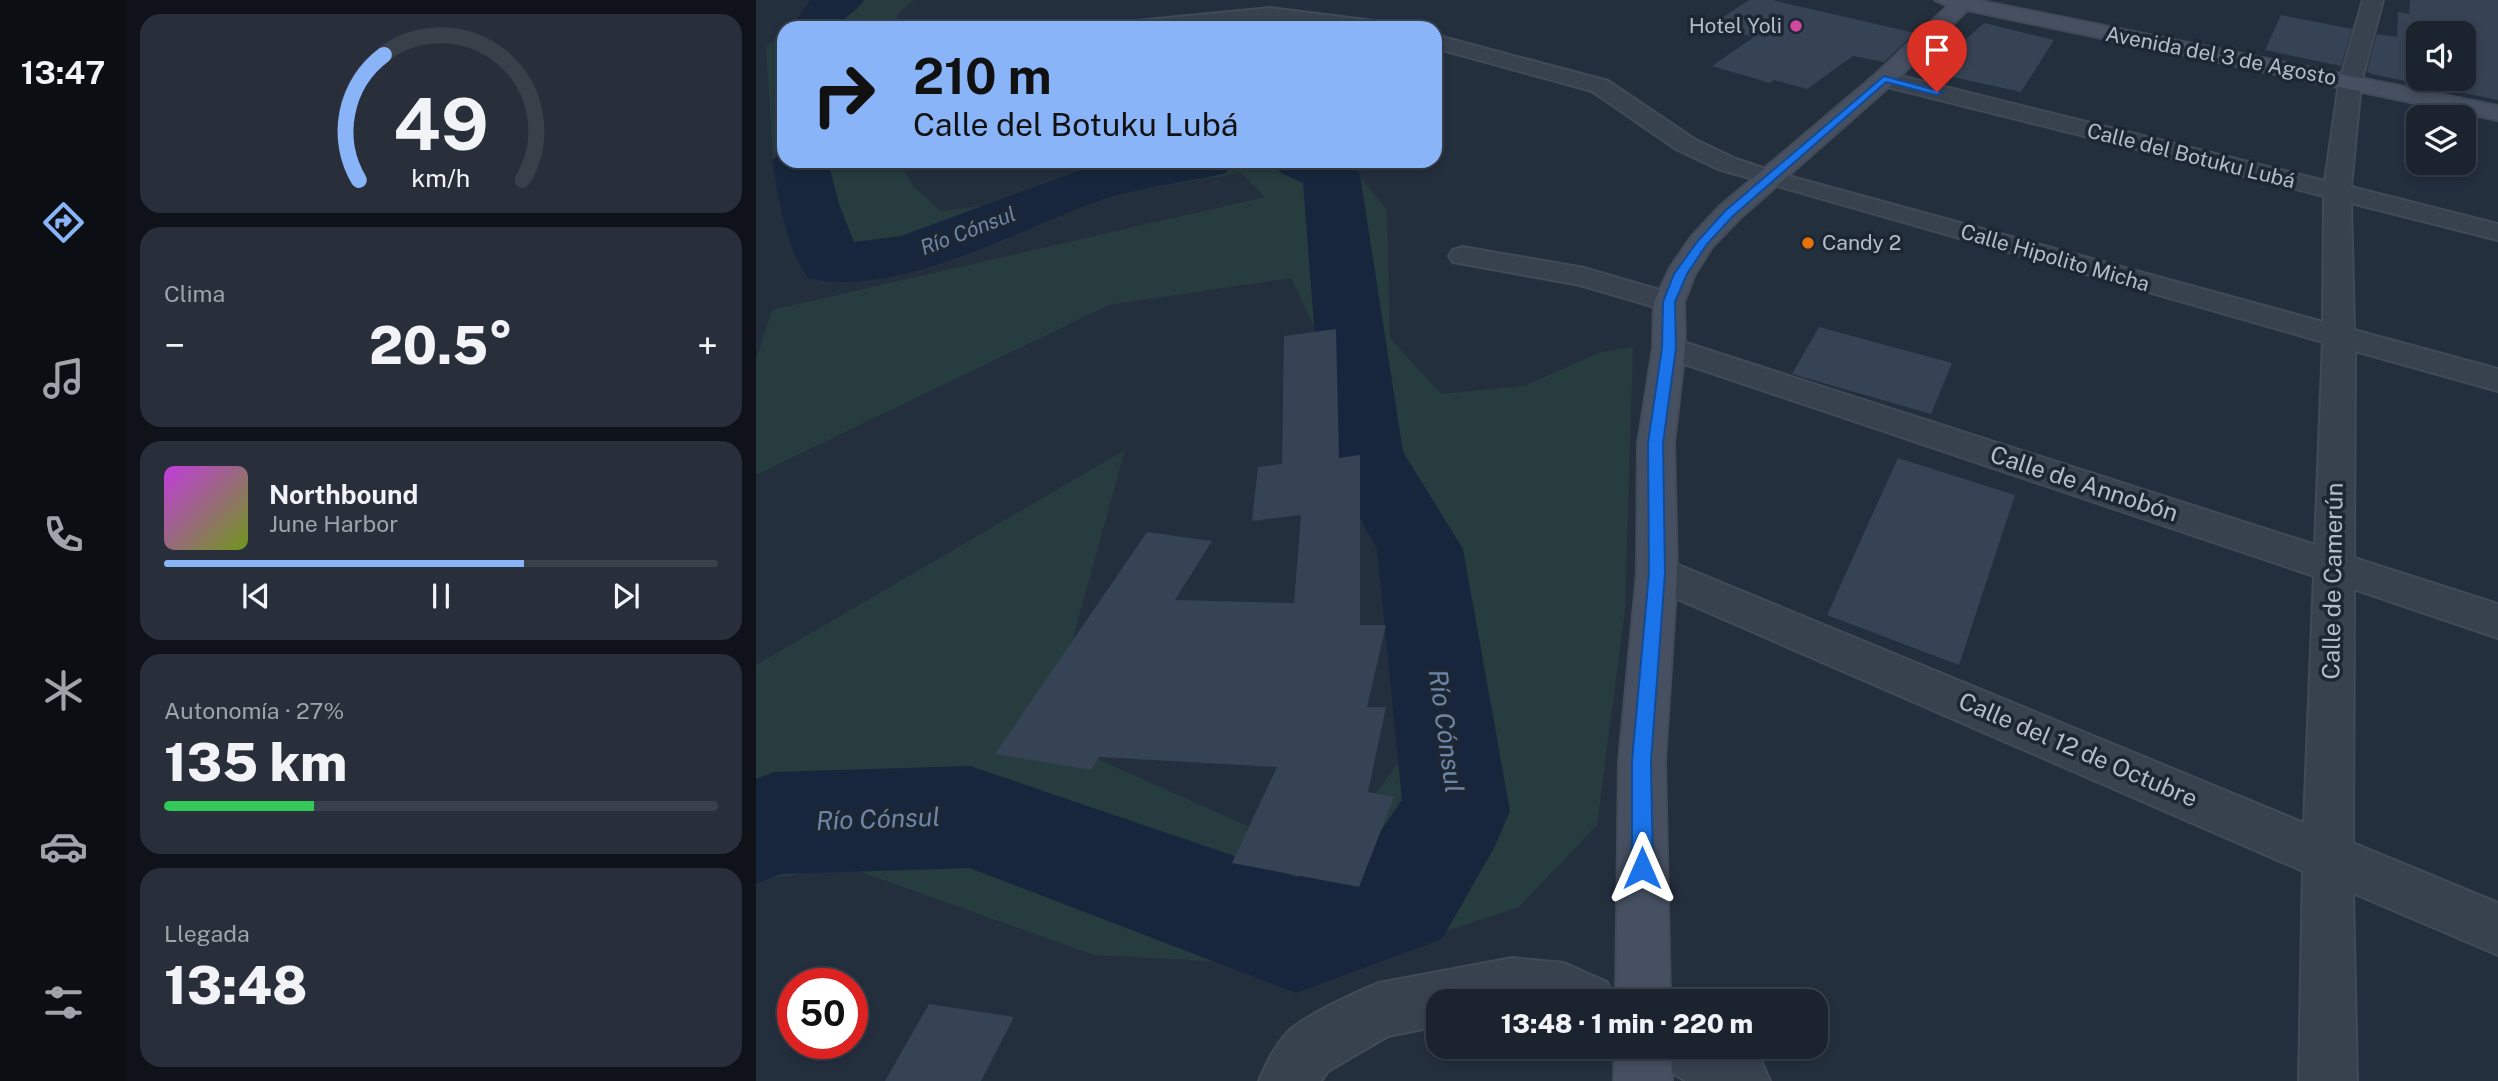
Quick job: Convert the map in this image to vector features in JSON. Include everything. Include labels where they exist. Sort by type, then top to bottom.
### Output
[{"type":"main road","name":"Avenida del 3 de Agosto","points":[[1958,1],[2498,113]]},
{"type":"main road","points":[[1643,989],[1642,761],[1657,573],[1656,443],[1669,348],[1669,302],[1681,274],[1702,242],[1729,213],[1772,179],[1884,79],[1958,1]]},
{"type":"main road","points":[[1643,1059],[1643,1081]]},
{"type":"street","name":"Calle de Camerún","points":[[2328,1081],[2328,855],[2339,338],[2337,192],[2350,83],[2373,0]]},
{"type":"street","points":[[1198,21],[1270,14],[1326,21]]},
{"type":"street","name":"Calle Hipolito Micha","points":[[1442,43],[1600,86],[1685,144],[1727,164],[1772,179],[2498,380]]},
{"type":"street","name":"Calle del Botuku Lubá","points":[[1884,79],[2498,232]]},
{"type":"street","points":[[1463,256],[1584,277],[1669,302]]},
{"type":"street","name":"Calle de Annobón","points":[[1669,348],[2498,621]]},
{"type":"street","name":"Calle del 12 de Octubre","points":[[1657,573],[2498,929]]},
{"type":"street","points":[[1491,989],[1512,985],[1554,989]]},
{"type":"street","points":[[1288,1081],[1308,1051],[1379,1010],[1426,1001]]},
{"type":"street","points":[[1703,1059],[1741,1081]]},
{"type":"green space","points":[[820,0],[914,0],[898,14],[896,21],[796,21]]},
{"type":"green space","points":[[777,37],[777,168],[902,168],[915,188],[941,211],[1015,202],[1108,168],[1353,168],[1387,210],[1390,338],[1441,394],[1524,386],[1601,352],[1633,347],[1625,610],[1597,825],[1519,907],[1335,968],[1094,955],[847,867],[756,880],[756,665],[1125,450],[1046,736],[1326,861],[1432,717],[1365,433],[1291,278],[1109,305],[756,475],[756,360],[772,310],[1265,197],[1241,173],[1104,196],[975,228],[835,248],[774,175],[766,47]]},
{"type":"building","points":[[1749,0],[1772,0],[1915,33],[1884,62],[1853,56],[1807,89],[1774,80],[1770,83],[1712,66],[1754,37],[1710,26]]},
{"type":"building","points":[[2410,0],[2498,0],[2498,100],[2454,91],[2476,91],[2476,21],[2406,21],[2406,81],[2367,71],[2377,34],[2397,37],[2398,12],[2409,14]]},
{"type":"building","points":[[2281,15],[2352,29],[2341,66],[2265,50]]},
{"type":"building","points":[[1984,23],[2054,40],[2021,92],[1912,68],[1941,39],[1937,65]]},
{"type":"building","points":[[1819,327],[1952,363],[1931,414],[1792,374]]},
{"type":"building","points":[[1336,329],[1339,458],[1360,455],[1360,625],[1386,625],[1367,707],[1386,707],[1368,792],[1394,797],[1359,887],[1232,863],[1277,767],[1099,757],[1091,770],[995,754],[1147,532],[1212,541],[1175,600],[1294,603],[1301,515],[1252,521],[1258,467],[1282,464],[1284,336]]},
{"type":"building","points":[[1898,458],[2015,495],[1959,665],[1827,615]]},
{"type":"building","points":[[929,1004],[1014,1017],[981,1081],[885,1081]]},
{"type":"waterway","name":"Río Cónsul","points":[[819,21],[829,5],[842,0]]},
{"type":"waterway","name":"Río Cónsul","points":[[801,168],[809,204],[831,264],[913,253],[1081,187],[1172,168]]},
{"type":"waterway","name":"Río Cónsul","points":[[756,832],[774,823],[970,817],[1296,935],[1402,899],[1457,811],[1420,549],[1364,454],[1331,175],[1316,168]]},
{"type":"place","name":"Hotel Yoli","points":[[1796,26]]},
{"type":"place","name":"Candy 2","points":[[1808,243]]},
{"type":"route","points":[[1642,868],[1642,761],[1657,573],[1656,443],[1669,348],[1669,302],[1681,274],[1702,242],[1729,213],[1772,179],[1884,79],[1937,92]]}]
